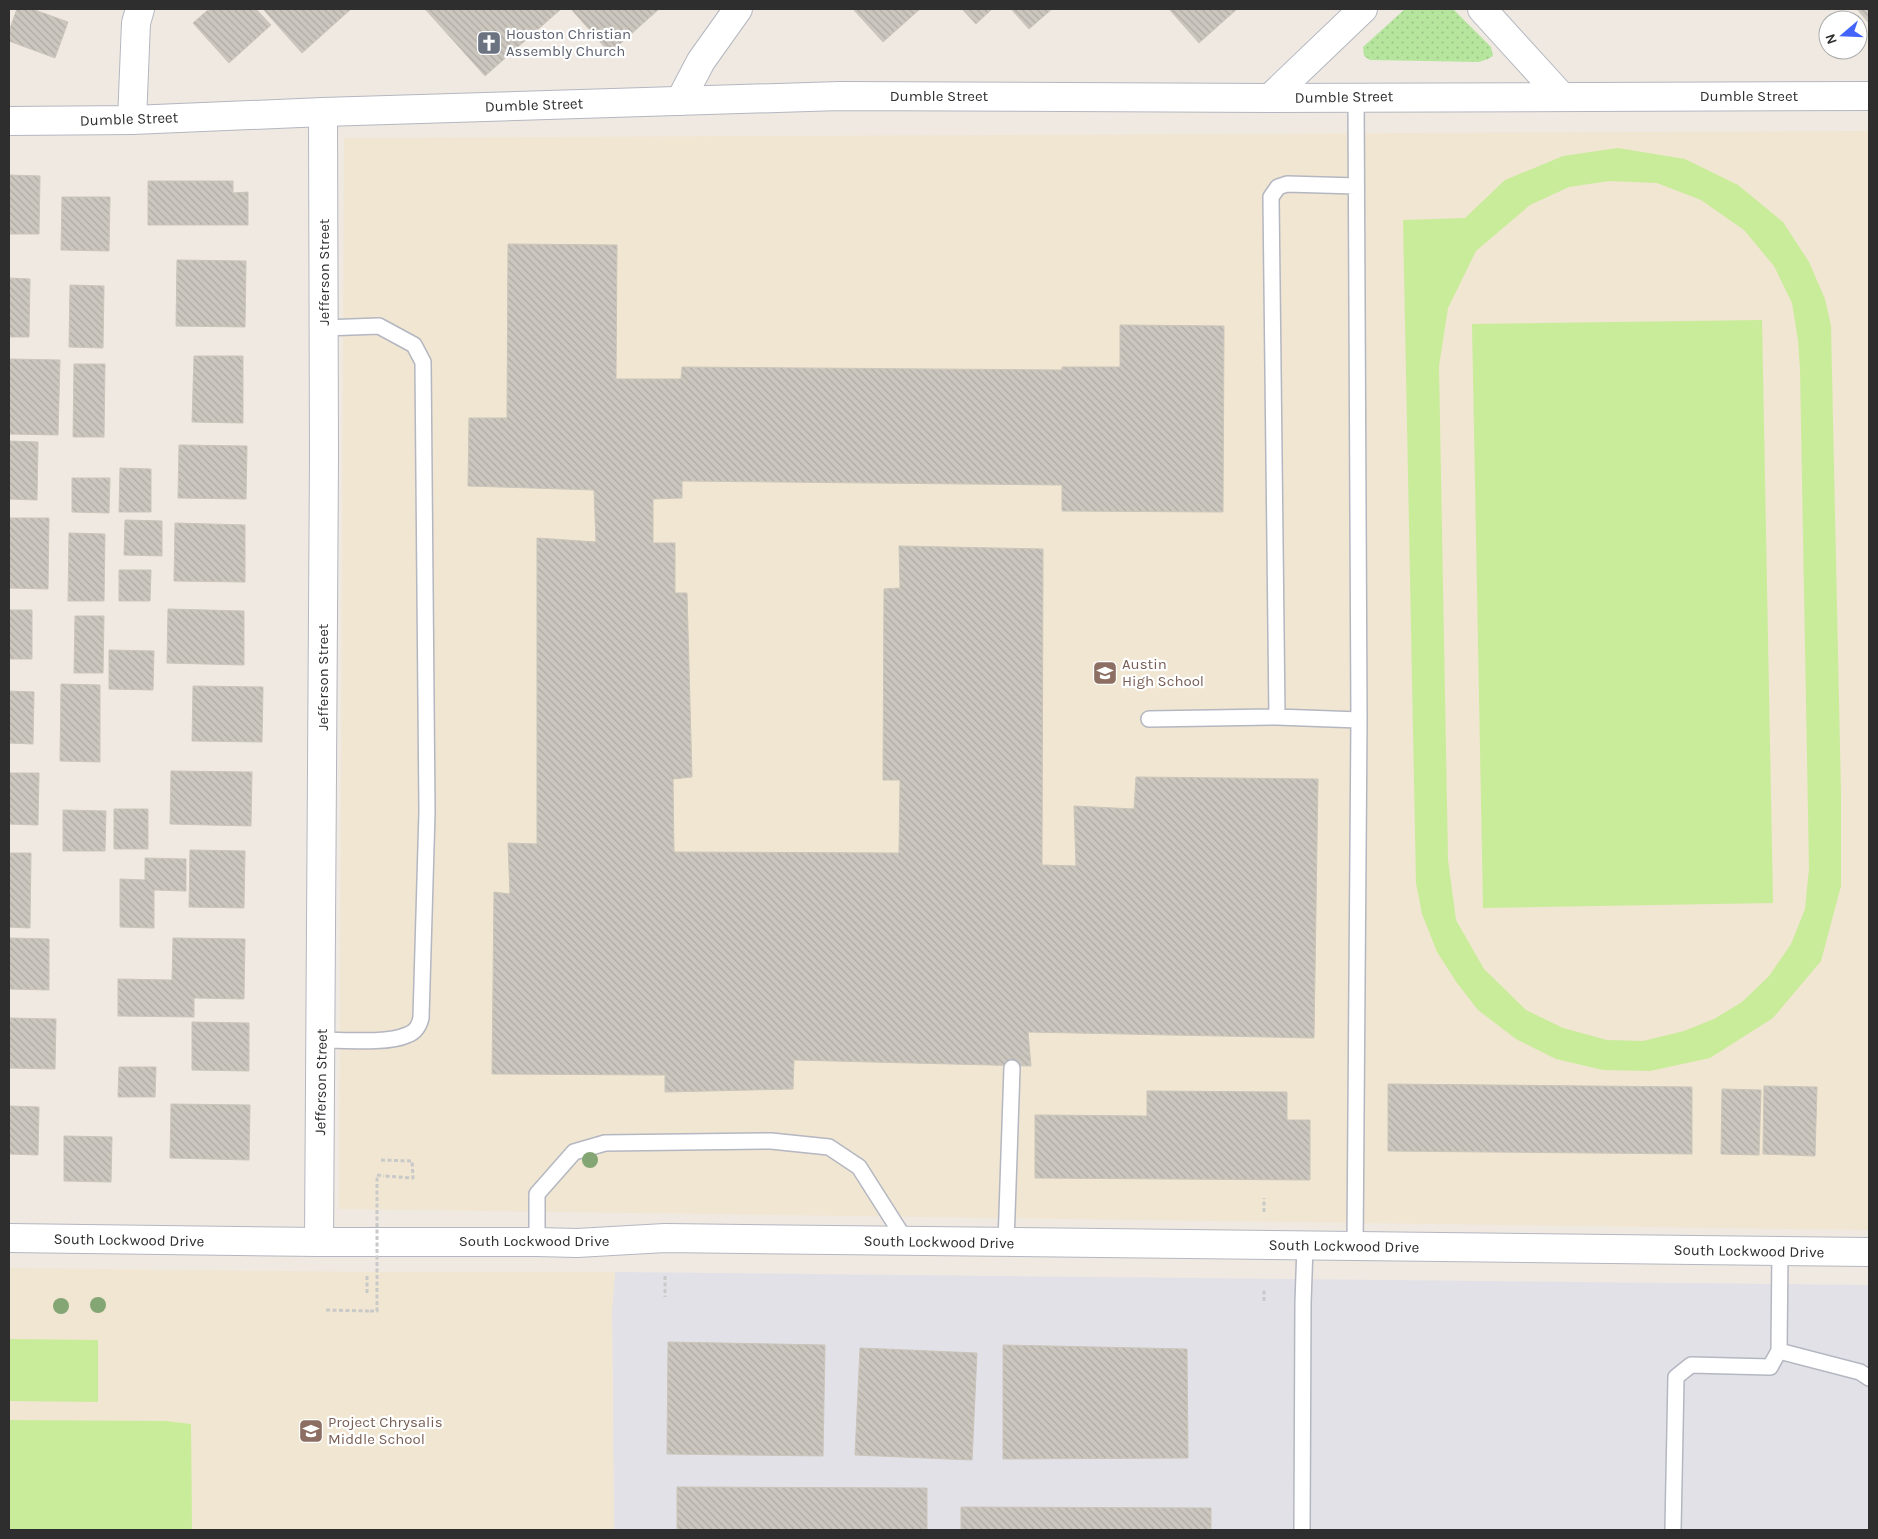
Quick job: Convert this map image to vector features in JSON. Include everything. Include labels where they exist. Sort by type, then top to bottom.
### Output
[{"type":"street","points":[[132,120],[136,23],[140,9]]},
{"type":"street","points":[[680,101],[701,61],[738,9]]},
{"type":"street","points":[[1270,98],[1363,9]]},
{"type":"street","points":[[1482,9],[1561,96]]},
{"type":"street","name":"Dumble Street","points":[[9,121],[132,120],[323,112],[840,96],[1270,98],[1356,96],[1869,96]]},
{"type":"street","name":"Jefferson Street","points":[[319,1242],[324,328],[323,112]]},
{"type":"street","name":"South Lockwood Drive","points":[[9,1238],[577,1243],[665,1238],[1869,1252]]},
{"type":"lane","points":[[1355,1246],[1359,720],[1356,96]]},
{"type":"lane","points":[[1277,717],[1271,197],[1278,187],[1287,184],[1356,186]]},
{"type":"lane","points":[[321,1040],[393,1038],[408,1035],[418,1027],[421,1018],[428,812],[424,362],[414,345],[378,326],[324,328]]},
{"type":"lane","points":[[1149,719],[1277,717],[1359,720]]},
{"type":"lane","points":[[1006,1243],[1012,1068]]},
{"type":"lane","points":[[536,1242],[537,1194],[574,1152],[605,1143],[771,1141],[829,1147],[859,1167],[906,1241]]},
{"type":"lane","points":[[1302,1530],[1304,1246]]},
{"type":"lane","points":[[1673,1530],[1676,1377],[1691,1365],[1770,1367],[1780,1351],[1780,1252]]},
{"type":"lane","points":[[1780,1351],[1860,1372],[1869,1378]]},
{"type":"path","points":[[326,1310],[376,1311],[377,1175],[413,1178],[412,1161],[381,1160]]},
{"type":"path","points":[[1264,1198],[1264,1218]]},
{"type":"path","points":[[367,1273],[367,1293]]},
{"type":"path","points":[[665,1276],[665,1297]]},
{"type":"path","points":[[1264,1288],[1264,1301]]},
{"type":"shaded area","name":"Austin High School","points":[[1869,131],[1869,1230],[339,1209],[344,138]]},
{"type":"shaded area","name":"Project Chrysalis Middle School","points":[[9,1268],[371,1272],[615,1272],[612,1310],[614,1530],[9,1530]]},
{"type":"shaded area","points":[[615,1272],[1869,1285],[1869,1530],[614,1530],[612,1310]]},
{"type":"green space","points":[[1405,9],[1453,9],[1491,47],[1493,56],[1479,62],[1370,60],[1364,56],[1363,47]]},
{"type":"green space","points":[[1618,148],[1685,159],[1738,185],[1783,222],[1809,262],[1825,299],[1831,326],[1841,794],[1841,886],[1821,961],[1773,1018],[1710,1058],[1650,1071],[1603,1070],[1556,1059],[1516,1039],[1478,1010],[1457,983],[1437,952],[1422,914],[1416,883],[1403,220],[1465,218],[1505,180],[1563,156]],"holes":[[[1609,181],[1657,183],[1701,200],[1744,230],[1774,266],[1792,303],[1798,340],[1800,369],[1809,869],[1805,909],[1791,944],[1769,976],[1742,1002],[1714,1019],[1684,1031],[1643,1041],[1607,1040],[1563,1028],[1526,1010],[1484,969],[1456,920],[1448,860],[1439,366],[1448,308],[1476,251],[1530,205],[1569,187]]]},
{"type":"green space","points":[[1762,320],[1773,903],[1483,908],[1472,324]]},
{"type":"green space","points":[[9,1339],[98,1340],[98,1402],[9,1401]]},
{"type":"green space","points":[[9,1420],[166,1421],[191,1424],[192,1530],[9,1530]]},
{"type":"building","points":[[17,9],[32,9],[68,22],[55,58],[9,41],[9,31]]},
{"type":"building","points":[[209,9],[256,9],[271,25],[229,63],[193,23]]},
{"type":"building","points":[[263,9],[351,9],[302,53]]},
{"type":"building","name":"Houston Christian Assembly Church","points":[[561,9],[485,76],[426,10]]},
{"type":"building","name":"Houston Christian Assembly Church","points":[[571,9],[659,9],[610,53]]},
{"type":"building","points":[[853,9],[920,9],[883,42]]},
{"type":"building","points":[[962,9],[992,9],[976,24]]},
{"type":"building","points":[[1011,9],[1052,9],[1029,29]]},
{"type":"building","points":[[1169,9],[1237,9],[1199,43]]},
{"type":"building","points":[[1869,9],[1869,23],[1868,10],[1858,10]]},
{"type":"building","points":[[9,175],[40,176],[39,234],[9,234]]},
{"type":"building","points":[[148,181],[233,181],[233,193],[248,192],[248,225],[148,225]]},
{"type":"building","points":[[62,197],[110,197],[109,251],[61,250]]},
{"type":"building","points":[[508,244],[617,245],[616,379],[681,379],[682,367],[1062,370],[1062,367],[1120,367],[1120,325],[1224,326],[1223,512],[1062,511],[1062,485],[682,481],[682,498],[653,499],[653,543],[675,543],[675,593],[687,593],[692,777],[673,779],[674,852],[899,853],[900,780],[883,780],[884,589],[900,588],[899,546],[1043,549],[1042,865],[1076,866],[1074,806],[1134,809],[1136,777],[1318,779],[1314,1038],[1028,1032],[1031,1066],[794,1060],[793,1089],[665,1092],[665,1075],[492,1074],[494,892],[510,894],[508,843],[537,844],[537,538],[596,542],[594,490],[468,486],[469,418],[507,418]]},
{"type":"building","points":[[177,260],[246,261],[245,327],[176,326]]},
{"type":"building","points":[[9,278],[30,279],[29,337],[9,337]]},
{"type":"building","points":[[70,285],[104,286],[103,348],[69,347]]},
{"type":"building","points":[[194,356],[243,356],[243,423],[192,422]]},
{"type":"building","points":[[9,359],[60,360],[58,435],[9,434]]},
{"type":"building","points":[[74,364],[105,364],[104,437],[73,437]]},
{"type":"building","points":[[9,441],[38,442],[37,500],[9,499]]},
{"type":"building","points":[[179,445],[247,446],[246,499],[178,498]]},
{"type":"building","points":[[120,468],[151,469],[151,512],[119,512]]},
{"type":"building","points":[[72,478],[110,478],[109,513],[72,512]]},
{"type":"building","points":[[9,518],[49,518],[48,589],[9,588]]},
{"type":"building","points":[[125,520],[162,521],[162,556],[124,555]]},
{"type":"building","points":[[175,523],[245,525],[245,582],[174,581]]},
{"type":"building","points":[[69,533],[105,534],[104,601],[68,601]]},
{"type":"building","points":[[119,570],[151,570],[150,601],[119,601]]},
{"type":"building","points":[[168,609],[244,611],[244,665],[167,663]]},
{"type":"building","points":[[9,610],[32,610],[32,659],[9,659]]},
{"type":"building","points":[[75,616],[104,616],[103,673],[74,673]]},
{"type":"building","points":[[109,650],[154,651],[153,690],[109,689]]},
{"type":"building","points":[[61,684],[100,685],[100,762],[60,761]]},
{"type":"building","points":[[193,686],[263,687],[262,742],[192,741]]},
{"type":"building","points":[[9,691],[34,692],[33,744],[9,743]]},
{"type":"building","points":[[171,771],[252,772],[251,826],[170,824]]},
{"type":"building","points":[[9,773],[39,773],[38,825],[9,824]]},
{"type":"building","points":[[114,809],[148,809],[148,849],[114,849]]},
{"type":"building","points":[[63,810],[106,811],[105,851],[63,851]]},
{"type":"building","points":[[190,850],[245,851],[244,908],[189,907]]},
{"type":"building","points":[[9,853],[31,853],[30,928],[9,927]]},
{"type":"building","points":[[145,858],[186,859],[186,891],[154,890],[154,928],[120,927],[120,879],[145,880]]},
{"type":"building","points":[[9,938],[49,939],[49,990],[9,989]]},
{"type":"building","points":[[173,938],[245,939],[244,999],[194,998],[194,1017],[118,1016],[118,979],[172,980]]},
{"type":"building","points":[[9,1018],[56,1019],[55,1069],[9,1068]]},
{"type":"building","points":[[192,1022],[249,1023],[249,1071],[192,1070]]},
{"type":"building","points":[[119,1067],[156,1067],[155,1097],[118,1097]]},
{"type":"building","points":[[1388,1084],[1692,1087],[1692,1154],[1388,1151]]},
{"type":"building","points":[[1764,1086],[1817,1087],[1815,1156],[1763,1154]]},
{"type":"building","points":[[1722,1089],[1761,1090],[1759,1155],[1721,1154]]},
{"type":"building","points":[[1147,1091],[1287,1092],[1287,1120],[1310,1120],[1310,1180],[1035,1178],[1035,1115],[1147,1116]]},
{"type":"building","points":[[171,1104],[250,1105],[249,1160],[170,1158]]},
{"type":"building","points":[[9,1106],[39,1107],[38,1155],[9,1154]]},
{"type":"building","points":[[64,1136],[112,1137],[111,1182],[64,1181]]},
{"type":"building","points":[[668,1342],[825,1345],[823,1456],[667,1454]]},
{"type":"building","points":[[1003,1345],[1187,1349],[1188,1458],[1003,1459]]},
{"type":"building","points":[[860,1348],[977,1353],[972,1460],[855,1455]]},
{"type":"building","points":[[677,1487],[927,1488],[927,1530],[677,1530]]},
{"type":"building","points":[[961,1507],[1211,1508],[1211,1530],[961,1530]]},
{"type":"place","name":"Houston Christian Assembly Church","points":[[489,43]]},
{"type":"place","name":"Austin High School","points":[[1105,673]]},
{"type":"place","name":"Project Chrysalis Middle School","points":[[311,1431]]}]
